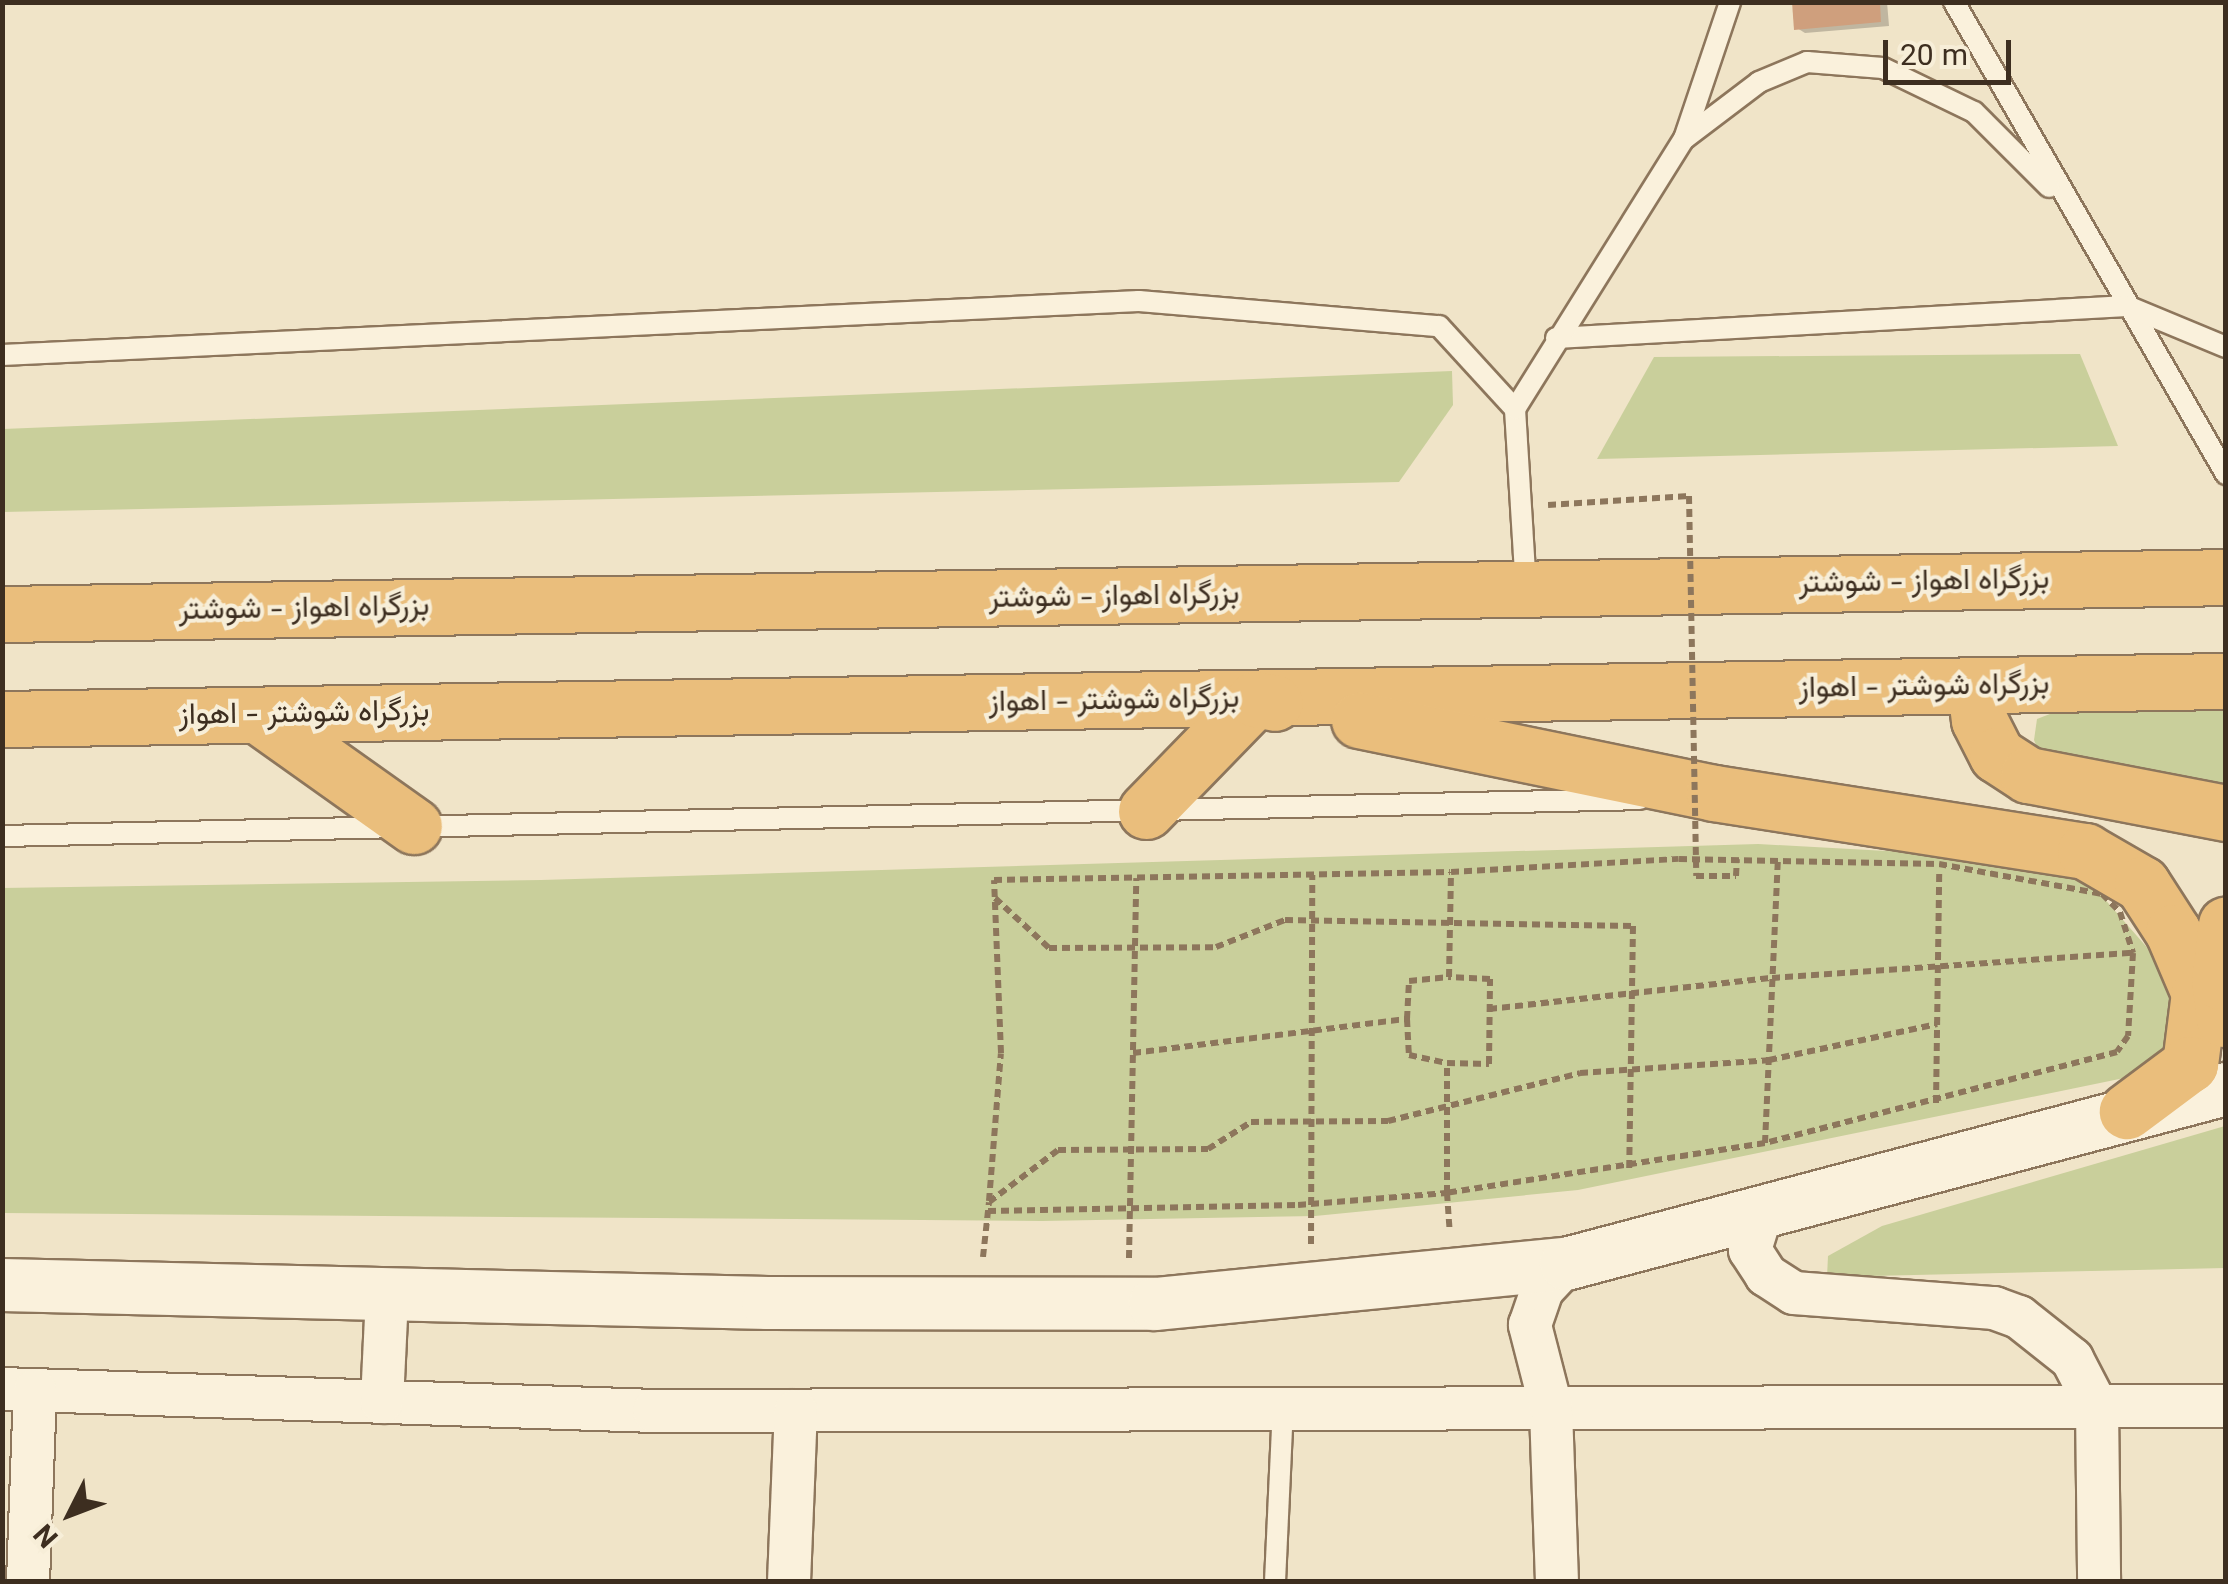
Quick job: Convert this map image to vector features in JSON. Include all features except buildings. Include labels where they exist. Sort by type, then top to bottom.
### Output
[{"type":"highway","name":"بزرگراه اهواز - شوشتر","points":[[2,614],[2226,577]]},
{"type":"highway","name":"بزرگراه شوشتر - اهواز","points":[[2,719],[2226,681]]},
{"type":"highway","points":[[1975,688],[1979,720],[1996,755],[2028,775],[2226,813]]},
{"type":"highway","points":[[1146,811],[1255,699],[1714,792],[2085,851],[2142,884],[2173,932],[2199,993],[2190,1064],[2127,1112]]},
{"type":"highway","points":[[259,716],[414,826]]},
{"type":"highway","points":[[2226,924],[2219,981],[2226,1027]]},
{"type":"street","points":[[2,1285],[977,1304],[1128,1304],[1312,1288],[1566,1264],[2127,1112],[2226,1089]]},
{"type":"street","points":[[1762,1211],[1750,1250],[1766,1274],[1794,1293],[1994,1308],[2019,1317],[2072,1358],[2097,1407],[2099,1582]]},
{"type":"street","points":[[1557,1582],[1551,1407],[1530,1326],[1542,1290],[1566,1264]]},
{"type":"street","points":[[382,1402],[387,1294]]},
{"type":"street","points":[[28,1582],[19,1389],[796,1411],[2226,1406]]},
{"type":"street","points":[[788,1582],[796,1411]]},
{"type":"lane","points":[[1526,591],[1516,410],[1556,338],[1684,139],[1730,2]]},
{"type":"lane","points":[[1954,2],[2226,474]]},
{"type":"lane","points":[[1684,139],[1759,82],[1807,62],[1883,68],[1974,112],[2071,210]]},
{"type":"lane","points":[[2,355],[1139,301],[1439,326],[1516,410]]},
{"type":"lane","points":[[1556,338],[2128,306],[2226,347]]},
{"type":"lane","points":[[2,836],[1592,803],[1714,792]]},
{"type":"lane","points":[[1275,1582],[1283,1410]]},
{"type":"path","points":[[1521,506],[1690,496],[1696,876],[1736,876],[1737,859]]},
{"type":"path","points":[[977,1304],[1001,1053],[994,880],[1451,872],[1737,859],[1939,864],[2102,894],[2120,912],[2133,953],[2128,1036],[2117,1052],[1936,1103],[1765,1144],[1447,1193],[1130,1212],[989,1207]]},
{"type":"path","points":[[1765,1144],[1778,861]]},
{"type":"path","points":[[1936,1103],[1939,864]]},
{"type":"path","points":[[1450,976],[1451,872]]},
{"type":"path","points":[[1312,875],[1312,1288]]},
{"type":"path","points":[[1128,1304],[1136,878]]},
{"type":"path","points":[[995,898],[1049,948],[1216,946],[1286,920],[1450,927],[1633,926],[1628,1168]]},
{"type":"path","points":[[1489,1010],[1772,978],[2133,953]]},
{"type":"path","points":[[1450,976],[1490,979],[1489,1010],[1489,1064],[1409,1055],[1409,981],[1450,976]]},
{"type":"path","points":[[1133,1053],[1407,1019]]},
{"type":"path","points":[[989,1207],[1058,1150],[1208,1149],[1250,1122],[1388,1122],[1580,1073],[1630,1074],[1769,1060],[1937,1024]]},
{"type":"path","points":[[1446,1062],[1447,1193],[1453,1275]]},
{"type":"green space","points":[[2080,354],[2118,446],[1597,459],[1654,357]]},
{"type":"green space","points":[[1452,371],[1453,405],[1399,482],[3,512],[3,429]]},
{"type":"green space","points":[[2225,701],[2225,790],[2040,755],[2034,740],[2037,719],[2073,705]]},
{"type":"green space","points":[[1758,844],[1941,854],[2088,880],[2172,976],[2171,1041],[2129,1077],[1578,1190],[1315,1216],[1042,1221],[3,1213],[2,888],[541,880]]},
{"type":"green space","points":[[2225,1126],[2225,1268],[1827,1277],[1828,1256],[1882,1226]]}]
